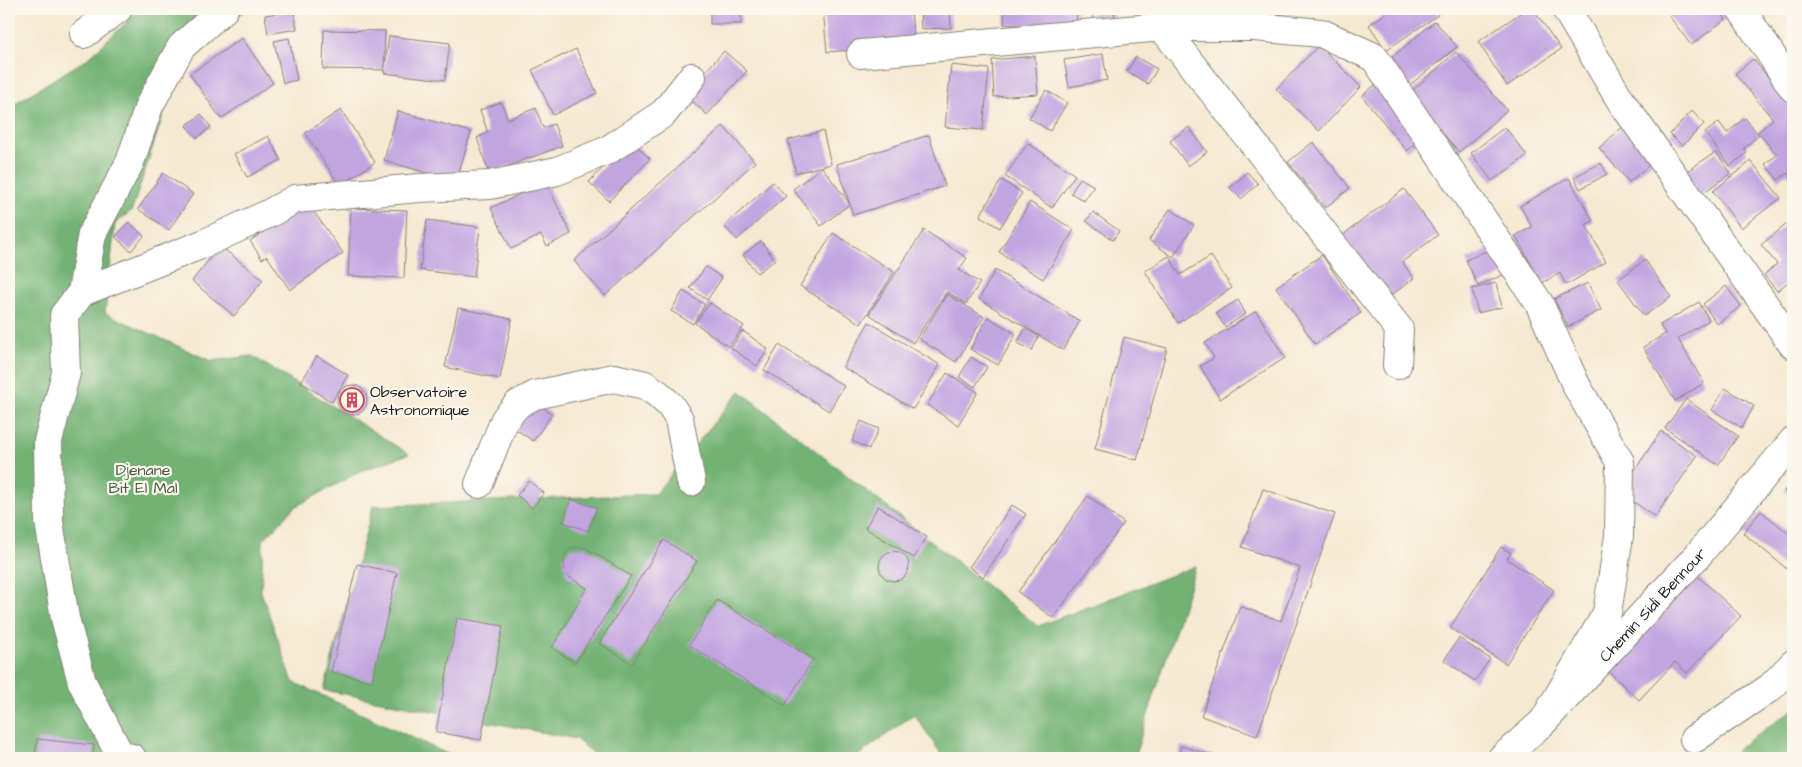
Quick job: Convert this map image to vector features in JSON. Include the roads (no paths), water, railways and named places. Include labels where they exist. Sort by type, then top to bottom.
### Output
[{"type":"street","points":[[84,34],[118,9]]},
{"type":"street","points":[[132,758],[120,755],[82,682],[65,618],[48,522],[48,442],[66,374],[64,315],[82,292],[92,234],[130,162],[150,106],[180,47],[224,9]]},
{"type":"street","points":[[1566,9],[1621,101],[1793,345]]},
{"type":"street","points":[[1742,9],[1793,88]]},
{"type":"street","points":[[861,54],[1162,27],[1255,27],[1320,33],[1374,57],[1539,303],[1576,386],[1620,462],[1619,536],[1607,612],[1542,722]]},
{"type":"street","points":[[1162,27],[1399,328],[1397,365]]},
{"type":"street","points":[[82,292],[203,244],[270,214],[295,199],[419,188],[490,185],[558,171],[608,150],[664,113],[692,77]]},
{"type":"street","points":[[478,484],[505,420],[518,404],[535,395],[614,378],[630,380],[645,385],[670,405],[678,419],[691,482]]},
{"type":"street","name":"Chemin Sidi Bennour","points":[[1502,758],[1542,722],[1698,555],[1793,440]]},
{"type":"street","points":[[1694,739],[1770,687],[1793,664]]},
{"type":"place","name":"Observatoire Astronomique","points":[[352,400]]},
{"type":"park label","name":"Djenane Bit El Mal","points":[[143,478]]}]
